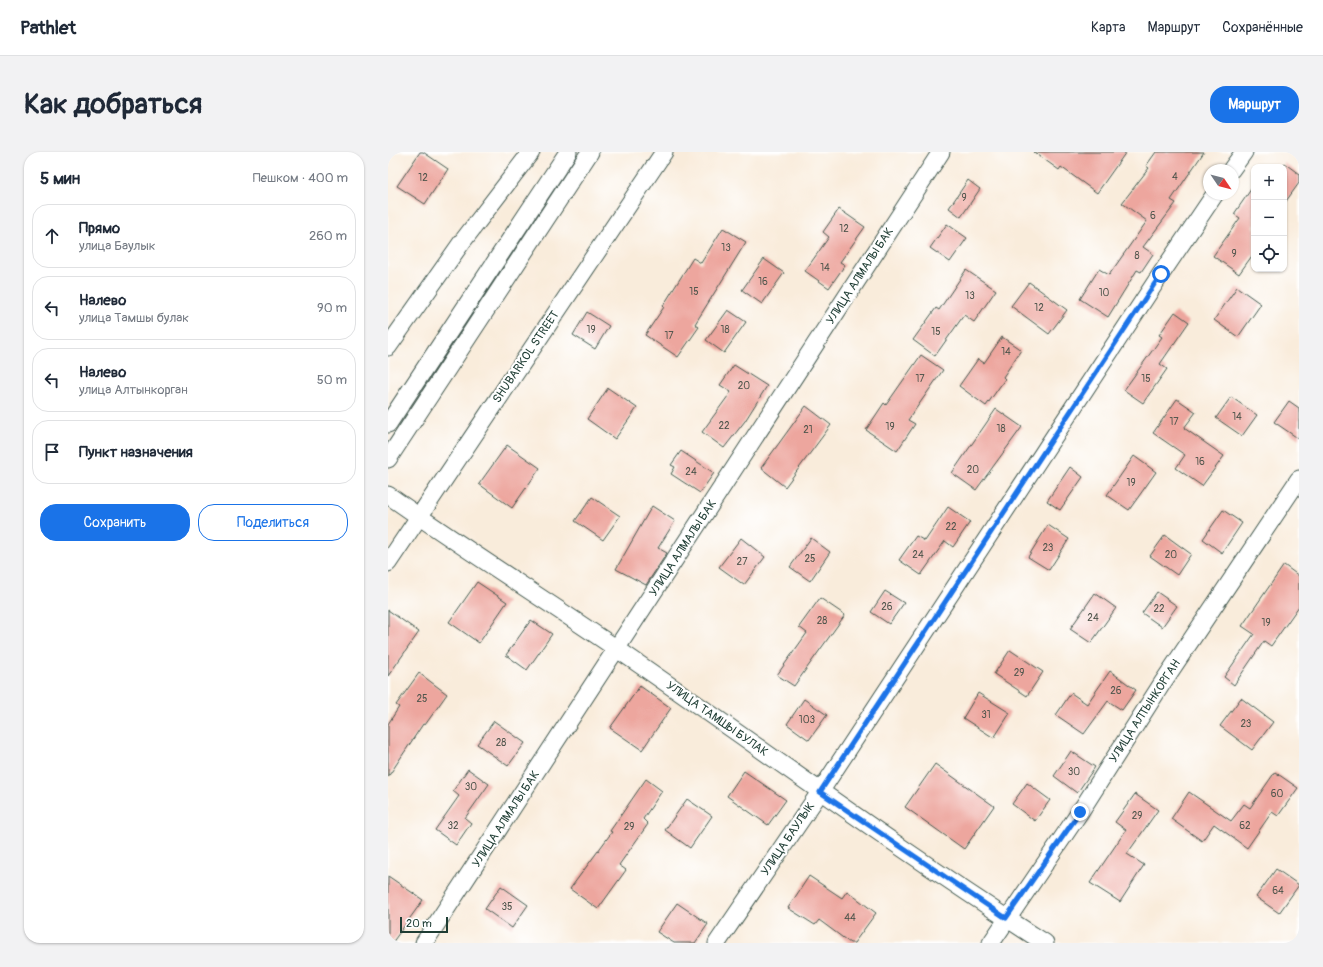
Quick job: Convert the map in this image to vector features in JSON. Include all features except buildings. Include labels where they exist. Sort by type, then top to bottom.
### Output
[{"type":"street","points":[[388,347],[462,242],[531,152]]},
{"type":"street","points":[[388,424],[568,152]]},
{"type":"street","points":[[388,459],[590,152]]},
{"type":"street","name":"SHUBARKOL STREET","points":[[388,563],[664,152]]},
{"type":"street","name":"УЛИЦА АЛМАЛЫ БАК","points":[[424,943],[941,152]]},
{"type":"street","points":[[1235,164],[1244,152]]},
{"type":"street","name":"УЛИЦА БАУЛЫК","points":[[717,943],[820,792],[1211,200]]},
{"type":"street","name":"УЛИЦА АЛТЫНКОРГАН","points":[[991,943],[1006,918],[1080,812],[1163,682],[1299,479]]},
{"type":"street","name":"УЛИЦА ТАМШЫ БУЛАК","points":[[388,495],[418,517],[617,649],[820,792],[1045,943]]},
{"type":"route","points":[[1080,812],[1006,918],[820,792],[1161,274]]}]
